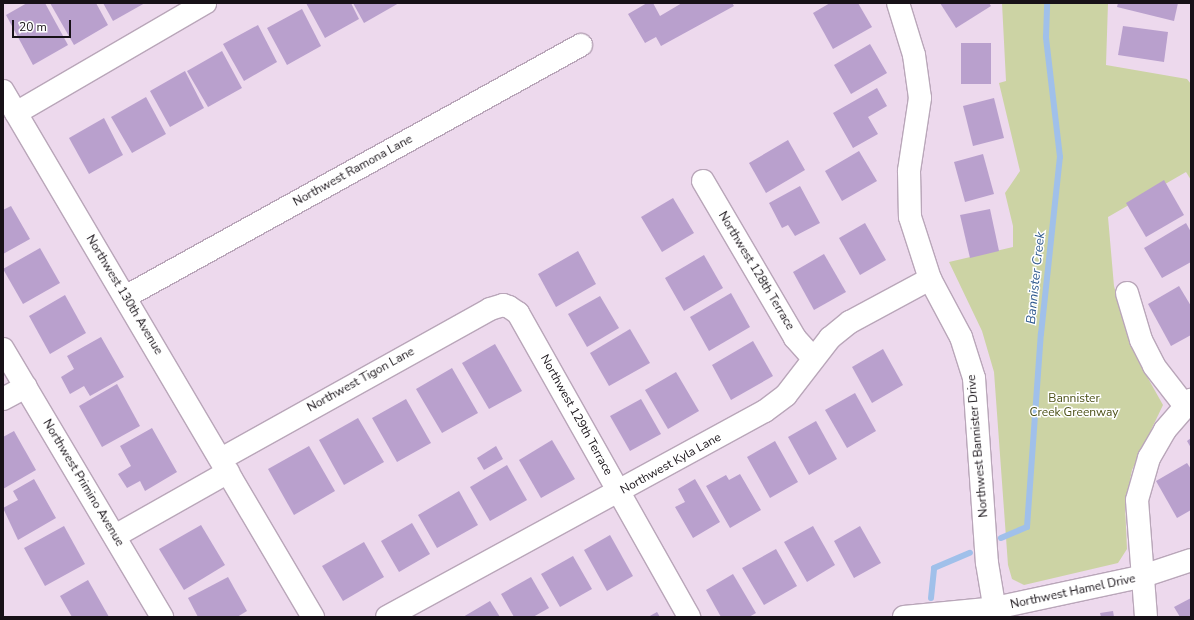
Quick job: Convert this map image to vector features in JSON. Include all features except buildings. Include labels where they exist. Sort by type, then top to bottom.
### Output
[{"type":"street","points":[[16,113],[205,3]]},
{"type":"street","name":"Northwest Bannister Drive","points":[[898,3],[915,61],[920,98],[909,171],[910,217],[930,279],[961,337],[974,378],[987,563],[995,613]]},
{"type":"street","name":"Northwest Ramona Lane","points":[[125,297],[581,45]]},
{"type":"street","name":"Northwest 130th Avenue","points":[[3,91],[312,617]]},
{"type":"street","name":"Northwest 128th Terrace","points":[[703,181],[795,338],[813,358]]},
{"type":"street","name":"Northwest Kyla Lane","points":[[386,617],[619,492],[765,411],[786,395],[813,358],[850,322],[930,279]]},
{"type":"street","points":[[1127,293],[1141,340],[1154,366],[1188,403],[1165,430],[1149,458],[1137,500],[1140,577],[1146,617]]},
{"type":"street","name":"Northwest Tigon Lane","points":[[115,536],[224,465],[502,305]]},
{"type":"street","name":"Northwest 129th Terrace","points":[[502,305],[518,312],[689,617]]},
{"type":"street","name":"Northwest Primino Avenue","points":[[3,349],[162,617]]},
{"type":"street","points":[[3,399],[26,387]]},
{"type":"street","name":"Northwest Hamel Drive","points":[[904,617],[995,613],[1140,577],[1191,560]]},
{"type":"green space","name":"Bannister Creek Greenway","points":[[1002,3],[1108,3],[1106,65],[1187,79],[1191,84],[1191,180],[1186,172],[1108,217],[1114,286],[1126,329],[1140,364],[1163,405],[1132,470],[1125,505],[1127,549],[1118,563],[1024,585],[1012,579],[1008,565],[994,372],[982,331],[949,262],[1013,247],[1013,226],[1005,193],[1020,171],[999,83],[1006,81]]},
{"type":"waterway","name":"Bannister Creek","points":[[1001,538],[1027,527],[1041,334],[1060,157],[1046,37],[1047,3]]},
{"type":"waterway","name":"Bannister Creek","points":[[931,598],[934,568],[970,553]]}]
